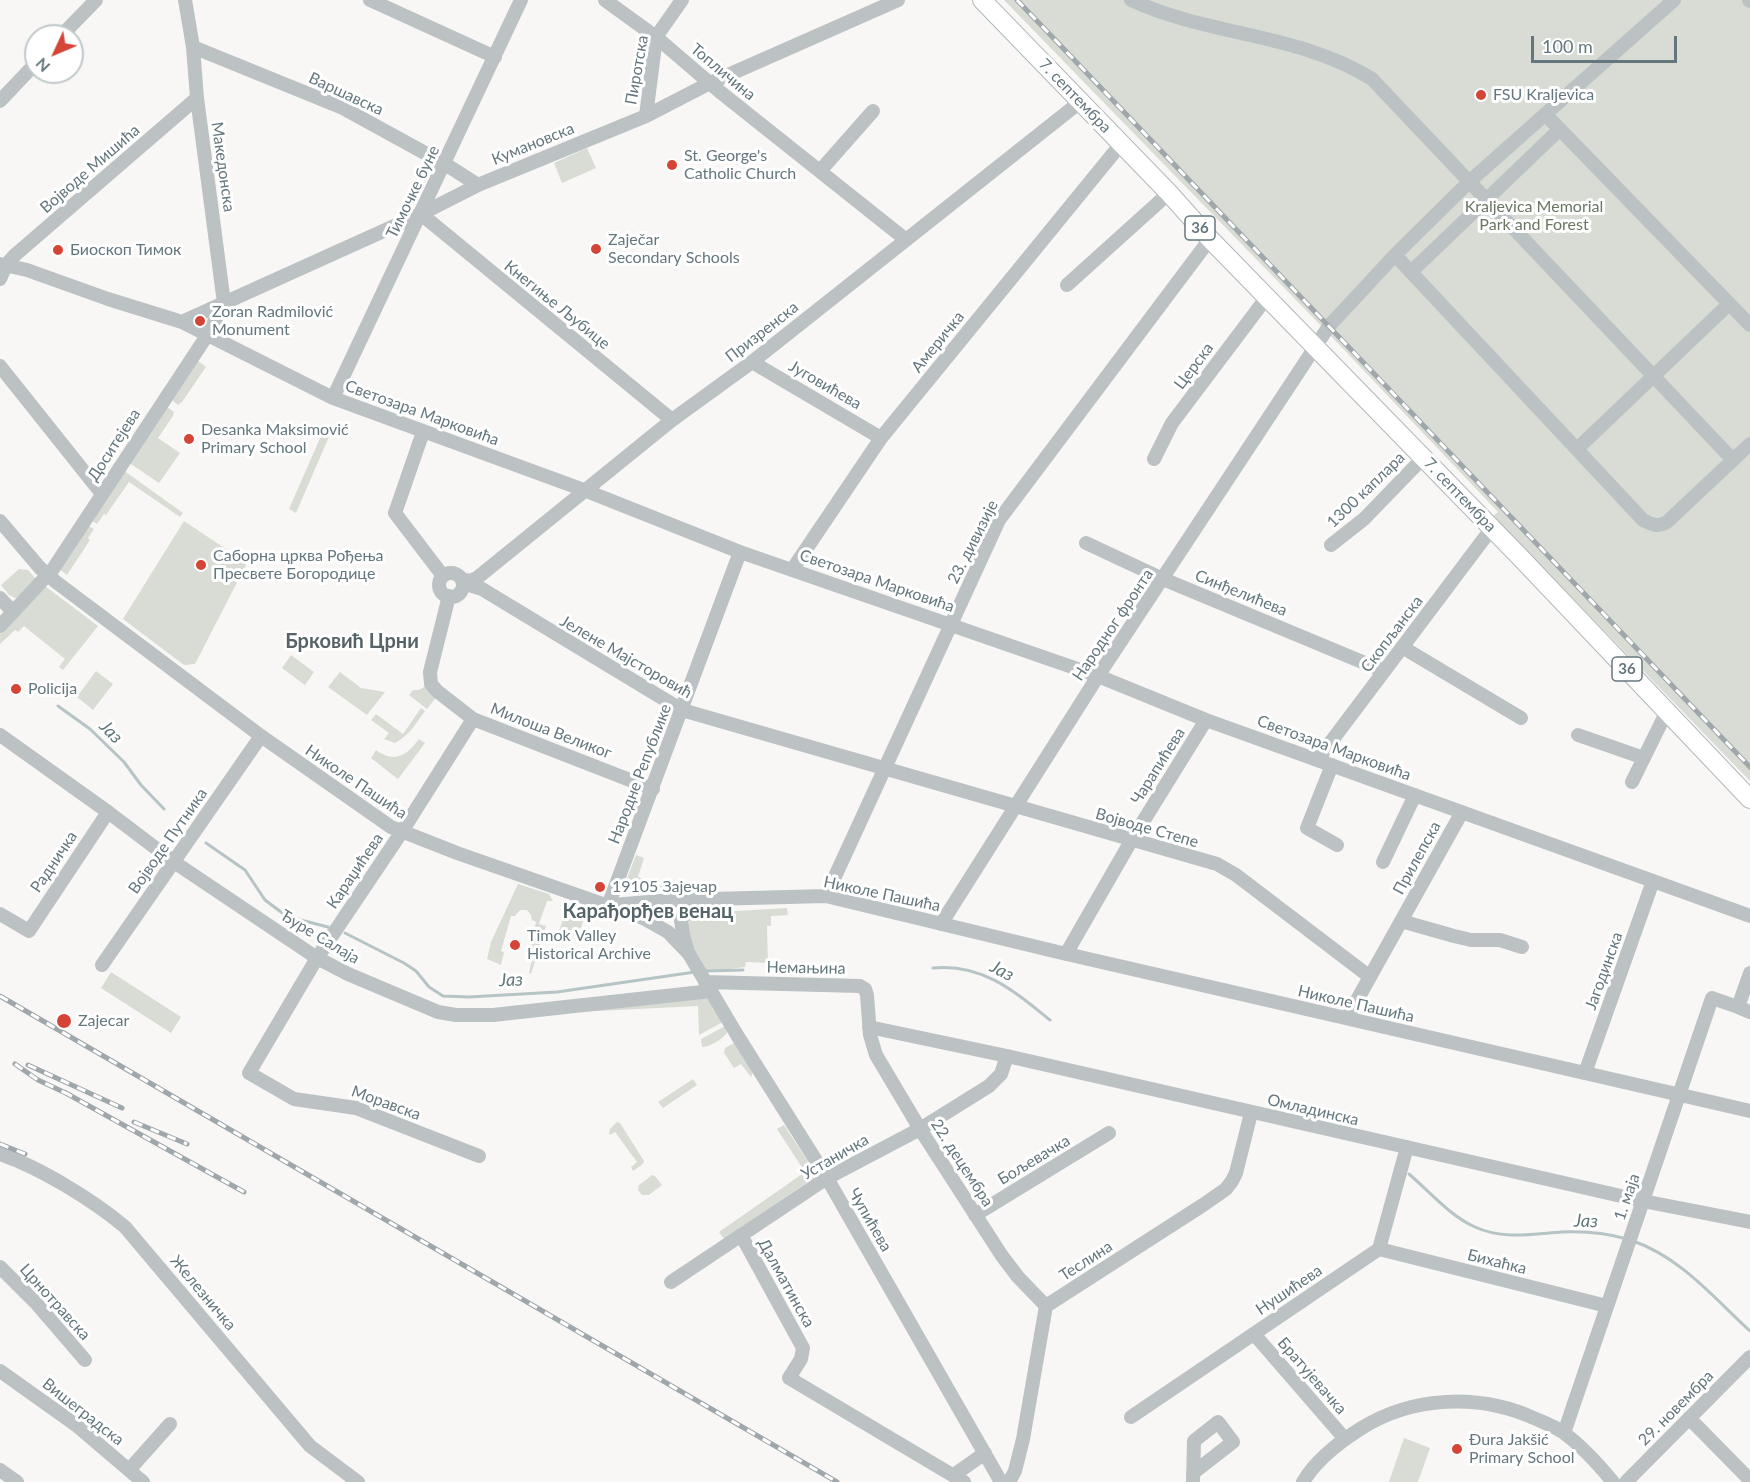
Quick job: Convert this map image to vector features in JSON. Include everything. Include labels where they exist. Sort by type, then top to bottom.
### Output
[{"type":"main road","name":"7. септембра","points":[[982,0],[1750,799]]},
{"type":"street","points":[[73,24],[96,0]]},
{"type":"street","name":"Македонска","points":[[185,0],[194,47],[197,98],[224,303]]},
{"type":"street","points":[[370,0],[495,57]]},
{"type":"street","name":"Тимочке буне","points":[[333,398],[521,0]]},
{"type":"street","name":"Топличина","points":[[605,0],[656,37],[905,239]]},
{"type":"street","name":"Пиротска","points":[[646,116],[656,37],[682,0]]},
{"type":"street","name":"Кумановска","points":[[182,322],[421,214],[478,185],[646,116],[711,83],[898,0]]},
{"type":"street","points":[[1131,0],[1185,18],[1298,46],[1359,71],[1382,87],[1733,460]]},
{"type":"street","name":"Народног фронта","points":[[941,924],[1098,676],[1314,345],[1329,326],[1395,255],[1470,180],[1674,0]]},
{"type":"street","name":"Варшавска","points":[[194,47],[343,108],[445,164],[478,185]]},
{"type":"street","points":[[0,101],[24,76]]},
{"type":"street","name":"Војводе Мишића","points":[[3,265],[197,98]]},
{"type":"street","name":"Призренска","points":[[463,581],[477,578],[672,420],[752,362],[1080,102]]},
{"type":"street","points":[[820,171],[873,111]]},
{"type":"street","points":[[1545,114],[1750,325]]},
{"type":"street","points":[[1411,272],[1560,129]]},
{"type":"street","name":"Америчка","points":[[792,570],[881,438],[1122,144]]},
{"type":"street","points":[[1067,285],[1169,193]]},
{"type":"street","name":"Кнегиње Љубице","points":[[421,214],[672,420]]},
{"type":"street","name":"23. дивизије","points":[[826,896],[950,624],[1007,508],[1210,239]]},
{"type":"street","points":[[1395,255],[1643,520],[1655,525],[1667,522],[1750,444]]},
{"type":"street","points":[[0,279],[3,265]]},
{"type":"street","name":"Светозара Марковића","points":[[3,265],[182,322],[208,333],[333,398],[584,490],[740,552],[1098,676],[1206,720],[1750,916]]},
{"type":"street","name":"Церска","points":[[1154,459],[1172,423],[1267,297]]},
{"type":"street","points":[[208,333],[224,303]]},
{"type":"street","points":[[1577,449],[1729,304]]},
{"type":"street","name":"Доситејева","points":[[0,626],[48,575],[208,333]]},
{"type":"street","name":"Југовићева","points":[[752,362],[881,438]]},
{"type":"street","points":[[0,366],[102,494]]},
{"type":"street","points":[[423,432],[395,513],[443,576]]},
{"type":"street","name":"1300 каплара","points":[[1331,545],[1364,519],[1423,458]]},
{"type":"street","name":"Николе Пашића","points":[[0,521],[48,575],[261,736],[381,821],[401,833],[608,906],[672,900],[826,896],[1066,954],[1750,1111]]},
{"type":"street","name":"Скопљанска","points":[[1318,759],[1492,528]]},
{"type":"street","name":"Синђелићева","points":[[1086,543],[1163,579],[1384,671]]},
{"type":"street","name":"Народне Републике","points":[[608,906],[740,552]]},
{"type":"street","points":[[453,573],[463,581],[459,593],[449,596],[440,589],[439,582],[443,576],[453,573]]},
{"type":"street","name":"Јелене Мајсторовић","points":[[463,581],[482,589],[682,711],[885,769]]},
{"type":"street","name":"Милоша Великог","points":[[449,596],[430,672],[431,684],[442,695],[473,719],[653,789]]},
{"type":"street","points":[[0,598],[13,612]]},
{"type":"street","points":[[1402,647],[1521,718]]},
{"type":"street","points":[[1632,782],[1667,711]]},
{"type":"street","name":"Караџићева","points":[[249,1073],[317,958],[401,833],[473,719]]},
{"type":"street","name":"Чарапићева","points":[[1066,954],[1131,841],[1206,720]]},
{"type":"street","name":"Ђуре Салаја","points":[[0,735],[174,862],[317,958],[388,992],[438,1012],[456,1015],[493,1015],[704,980]]},
{"type":"street","points":[[1578,735],[1644,758]]},
{"type":"street","name":"Војводе Путника","points":[[102,965],[261,736]]},
{"type":"street","points":[[1332,765],[1306,828],[1337,844]]},
{"type":"street","name":"Војводе Степе","points":[[885,769],[1217,864],[1227,869],[1370,977]]},
{"type":"street","points":[[1383,862],[1415,795]]},
{"type":"street","name":"Радничка","points":[[0,914],[28,931],[108,812]]},
{"type":"street","name":"Прилепска","points":[[1347,1018],[1462,812]]},
{"type":"street","name":"Јагодинска","points":[[1585,1073],[1653,881]]},
{"type":"street","points":[[661,927],[661,915],[672,900],[680,911],[683,935],[689,954]]},
{"type":"street","points":[[681,920],[695,900]]},
{"type":"street","points":[[608,906],[661,927],[689,954]]},
{"type":"street","name":"Прилепска","points":[[1401,921],[1472,940],[1500,940],[1522,947]]},
{"type":"street","name":"Чупићева","points":[[689,954],[827,1178],[1001,1482]]},
{"type":"street","points":[[1744,1009],[1750,973]]},
{"type":"street","name":"Немањина","points":[[704,980],[860,986],[867,991],[869,1027]]},
{"type":"street","name":"1. маја","points":[[1564,1433],[1712,998],[1744,1009]]},
{"type":"street","name":"Омладинска","points":[[869,1027],[1007,1056],[1643,1201],[1750,1222]]},
{"type":"street","name":"22. децембра","points":[[869,1027],[876,1055],[920,1129],[1002,1256],[1018,1277],[1046,1306]]},
{"type":"street","name":"Устаничка","points":[[670,1282],[827,1178],[920,1129],[994,1083],[1001,1074],[1007,1056]]},
{"type":"street","name":"Моравска","points":[[249,1073],[294,1099],[356,1108],[479,1156]]},
{"type":"street","name":"Теслина","points":[[1046,1306],[1226,1189],[1236,1173],[1251,1113]]},
{"type":"street","name":"Бољевачка","points":[[975,1215],[1109,1133]]},
{"type":"street","points":[[1378,1250],[1407,1147]]},
{"type":"street","name":"Железничка","points":[[0,1154],[28,1165],[96,1205],[125,1227],[310,1446],[358,1482]]},
{"type":"street","name":"Далматинска","points":[[741,1235],[803,1348],[801,1359],[789,1378],[959,1479]]},
{"type":"street","name":"Бихаћка","points":[[1378,1250],[1607,1306]]},
{"type":"street","name":"Нушићева","points":[[1131,1417],[1378,1250]]},
{"type":"street","name":"Црнотравска","points":[[0,1267],[36,1303],[85,1359]]},
{"type":"street","points":[[1009,1482],[1015,1471],[1023,1439],[1046,1306]]},
{"type":"street","name":"Братујевачка","points":[[1254,1334],[1345,1439]]},
{"type":"street","name":"29. новембра","points":[[1626,1482],[1750,1357]]},
{"type":"street","name":"Вишеградска","points":[[0,1371],[76,1425],[142,1482]]},
{"type":"street","points":[[1303,1482],[1314,1466],[1345,1439],[1391,1413],[1425,1404],[1454,1400],[1490,1404],[1509,1409],[1530,1416],[1564,1433],[1587,1453],[1613,1482]]},
{"type":"street","points":[[1689,1418],[1750,1480]]},
{"type":"street","points":[[129,1470],[170,1424]]},
{"type":"street","points":[[959,1479],[986,1453]]},
{"type":"street","points":[[0,1470],[17,1482]]},
{"type":"green space","name":"Kraljevica Memorial Park and Forest","points":[[1004,0],[1750,0],[1750,781],[1493,516],[1498,512],[1331,336]]},
{"type":"green space","points":[[587,148],[596,168],[562,183],[554,163]]},
{"type":"green space","points":[[198,361],[206,367],[178,405],[172,400]]},
{"type":"green space","points":[[167,407],[174,412],[173,416],[158,438],[180,453],[159,483],[128,462]]},
{"type":"green space","points":[[324,429],[331,432],[296,513],[289,509]]},
{"type":"green space","points":[[123,470],[183,513],[180,517],[129,482],[97,524],[91,520]]},
{"type":"green space","points":[[184,521],[244,561],[246,565],[195,664],[184,665],[123,619]]},
{"type":"green space","points":[[87,525],[94,529],[88,538],[90,540],[67,575],[59,569]]},
{"type":"green space","points":[[19,569],[28,570],[36,579],[19,597],[15,598],[9,595],[1,585]]},
{"type":"green space","points":[[45,586],[98,626],[63,670],[59,667],[65,659],[24,626],[18,632],[15,630],[0,644],[0,634]]},
{"type":"green space","points":[[291,655],[314,672],[305,685],[282,668]]},
{"type":"green space","points":[[96,671],[113,684],[93,710],[77,697]]},
{"type":"green space","points":[[340,672],[361,688],[385,692],[367,715],[328,687]]},
{"type":"green space","points":[[429,684],[438,695],[427,709],[409,695],[413,690],[419,690]]},
{"type":"green space","points":[[421,708],[425,711],[415,725],[395,743],[384,739],[389,733],[371,720],[376,714],[403,734]]},
{"type":"green space","points":[[419,739],[425,743],[398,779],[371,758],[376,750],[389,756],[400,756]]},
{"type":"green space","points":[[636,855],[644,858],[638,877],[664,887],[636,893],[633,892],[637,888],[633,883],[628,887],[626,881]]},
{"type":"green space","points":[[518,884],[549,894],[553,901],[547,901],[539,924],[546,926],[531,974],[529,973],[532,959],[529,958],[536,922],[532,920],[527,910],[520,910],[515,916],[511,916],[501,951],[504,952],[501,965],[487,959],[491,942]]},
{"type":"green space","points":[[567,901],[581,906],[585,915],[581,928],[576,930],[577,937],[559,931],[567,908],[560,905]]},
{"type":"green space","points":[[704,907],[720,912],[787,908],[788,915],[771,916],[771,926],[767,926],[768,963],[746,962],[745,967],[706,972],[692,951],[688,930],[690,918]]},
{"type":"green space","points":[[111,972],[181,1017],[171,1033],[101,988]]},
{"type":"green space","points":[[709,997],[723,1022],[699,1035],[698,1006],[578,1012]]},
{"type":"green space","points":[[725,1026],[727,1033],[722,1038],[702,1047],[701,1039]]},
{"type":"green space","points":[[734,1043],[753,1072],[751,1077],[741,1064],[734,1068],[724,1053],[725,1048]]},
{"type":"green space","points":[[693,1079],[697,1085],[663,1108],[658,1102]]},
{"type":"green space","points":[[617,1122],[620,1123],[644,1161],[633,1171],[631,1167],[637,1162],[615,1132],[610,1135],[609,1133]]},
{"type":"green space","points":[[784,1125],[815,1172],[815,1177],[724,1239],[719,1232],[805,1172],[777,1129]]},
{"type":"green space","points":[[652,1175],[662,1185],[649,1195],[642,1195],[638,1190],[639,1185]]},
{"type":"green space","points":[[1404,1438],[1430,1448],[1418,1482],[1389,1482]]},
{"type":"waterway","name":"Јаз","points":[[58,706],[90,729],[124,762],[141,785],[164,809]]},
{"type":"waterway","name":"Јаз","points":[[206,843],[245,870],[265,900],[285,915]]},
{"type":"waterway","name":"Јаз","points":[[297,919],[328,927]]},
{"type":"waterway","name":"Јаз","points":[[345,933],[404,963],[416,971],[429,987],[443,996],[469,997],[557,992],[695,972]]},
{"type":"waterway","name":"Јаз","points":[[933,968],[967,970],[996,981],[1050,1020]]},
{"type":"waterway","name":"Јаз","points":[[706,971],[743,970]]},
{"type":"waterway","name":"Јаз","points":[[1409,1174],[1457,1217],[1475,1227],[1496,1234],[1587,1232],[1627,1239]]},
{"type":"waterway","name":"Јаз","points":[[1633,1241],[1650,1248],[1681,1268],[1710,1292],[1750,1331]]},
{"type":"railway","points":[[1017,0],[1750,767]]},
{"type":"railway","points":[[0,996],[837,1482]]},
{"type":"railway","points":[[15,1064],[38,1080],[70,1095]]},
{"type":"railway","points":[[28,1065],[122,1108]]},
{"type":"railway","points":[[64,1092],[244,1192]]},
{"type":"railway","points":[[134,1122],[187,1144]]},
{"type":"railway","points":[[0,1144],[25,1154]]},
{"type":"place","name":"FSU Kraljevica","points":[[1481,95]]},
{"type":"place","name":"St. George's Catholic Church","points":[[672,165]]},
{"type":"place","name":"Zaječar Secondary Schools","points":[[596,249]]},
{"type":"place","name":"Биоскоп Тимок","points":[[58,250]]},
{"type":"place","name":"Zoran Radmilović Monument","points":[[200,321]]},
{"type":"place","name":"Desanka Maksimović Primary School","points":[[189,439]]},
{"type":"place","name":"Саборна црква Рођења Пресвете Богородице","points":[[201,565]]},
{"type":"place","name":"Policija","points":[[16,689]]},
{"type":"place","name":"19105 Зајечар","points":[[600,887]]},
{"type":"place","name":"Timok Valley Historical Archive","points":[[515,945]]},
{"type":"place","name":"Zajecar","points":[[64,1021]]},
{"type":"place","name":"Đura Jakšić Primary School","points":[[1457,1449]]},
{"type":"district","name":"Брковић Црни","points":[[352,642]]},
{"type":"district","name":"Карађорђев венац","points":[[648,912]]}]
